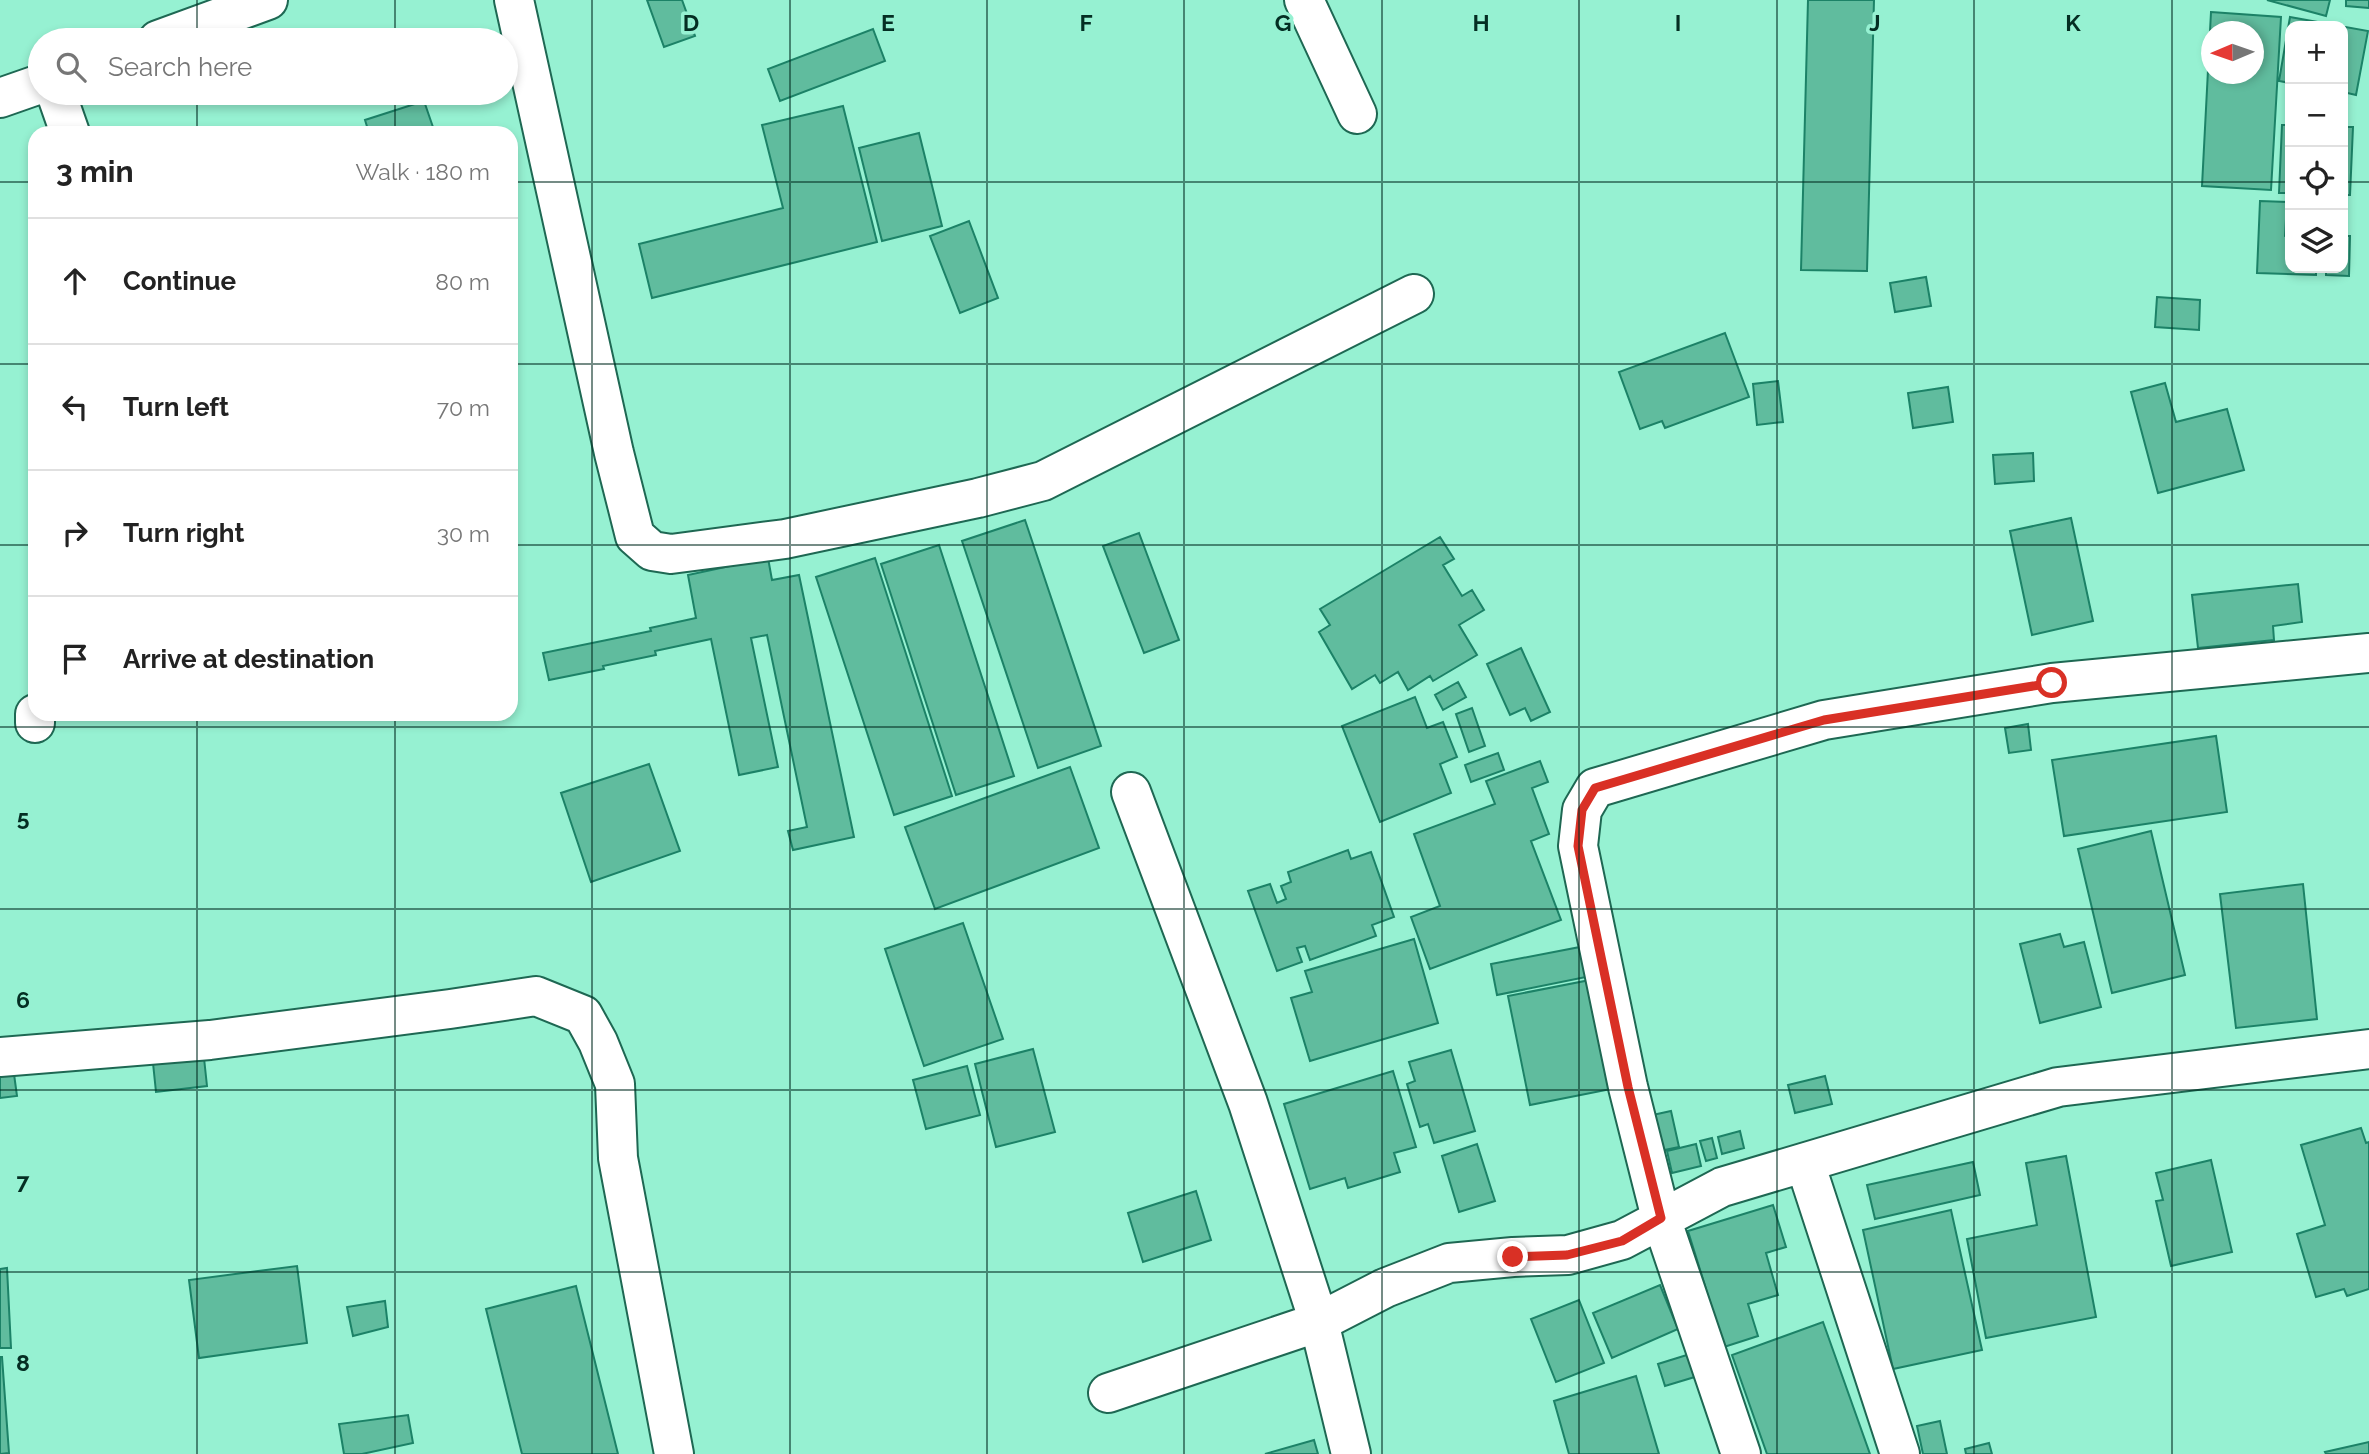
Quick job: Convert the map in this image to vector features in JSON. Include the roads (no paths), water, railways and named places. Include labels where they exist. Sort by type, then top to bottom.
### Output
[{"type":"street","points":[[191,28],[268,0]]},
{"type":"street","points":[[514,0],[614,453],[635,536],[652,551],[671,554],[785,539],[978,498],[1043,481],[1414,294]]},
{"type":"street","points":[[1304,0],[1357,114]]},
{"type":"street","points":[[0,99],[28,88]]},
{"type":"street","points":[[60,105],[68,126]]},
{"type":"street","points":[[1741,1454],[1661,1218],[1628,1087],[1578,846],[1582,810],[1595,788],[1824,720],[2052,683],[2369,653]]},
{"type":"street","points":[[1131,792],[1248,1103],[1319,1322],[1350,1454]]},
{"type":"street","points":[[0,1057],[210,1040],[536,996],[583,1015],[598,1042],[615,1084],[618,1158],[674,1454]]},
{"type":"street","points":[[1108,1393],[1319,1322],[1385,1288],[1449,1264],[1513,1257],[1567,1255],[1622,1241],[1722,1187],[2058,1087],[2369,1049]]},
{"type":"street","points":[[1805,1163],[1900,1454]]}]
